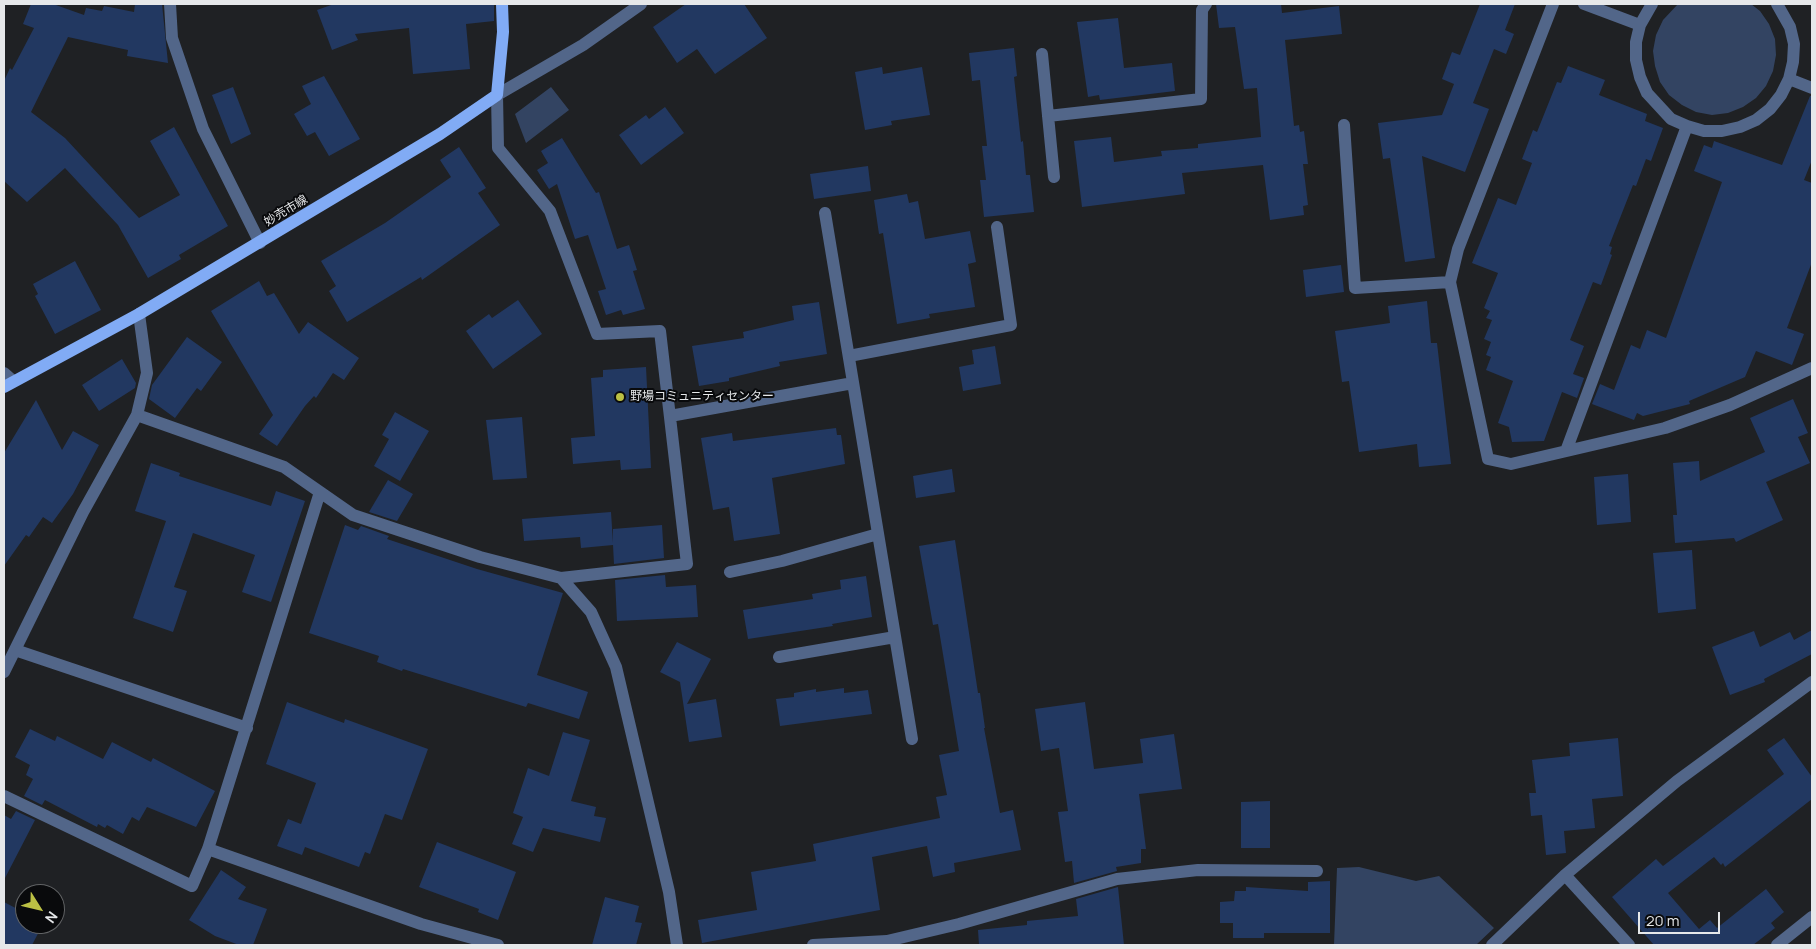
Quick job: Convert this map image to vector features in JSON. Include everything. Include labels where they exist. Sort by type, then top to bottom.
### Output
[{"type":"main road","points":[[497,95],[503,32],[502,4]]},
{"type":"main road","name":"妙売市線","points":[[7,380],[140,314],[440,134],[497,95]]},
{"type":"street","points":[[170,4],[172,38],[203,129],[260,243]]},
{"type":"street","points":[[137,415],[284,467],[353,515],[480,557],[561,578],[687,564],[660,331],[597,334],[550,211],[498,148],[497,95],[583,45],[641,4]]},
{"type":"street","points":[[1048,116],[1201,99],[1202,10],[1206,4]]},
{"type":"street","points":[[1554,4],[1458,249],[1450,282],[1488,459],[1510,464],[1665,428],[1730,405],[1812,368]]},
{"type":"street","points":[[1584,4],[1640,24]]},
{"type":"street","points":[[1652,4],[1640,24],[1636,42],[1636,60],[1640,77],[1647,93],[1671,118],[1687,126],[1704,130],[1722,131],[1740,127],[1756,120],[1770,109],[1781,95],[1789,79],[1793,62],[1794,44],[1790,27],[1777,4]]},
{"type":"street","points":[[1042,54],[1054,177]]},
{"type":"street","points":[[1789,79],[1812,88]]},
{"type":"street","points":[[1344,125],[1355,288],[1450,282]]},
{"type":"street","points":[[1566,451],[1687,126]]},
{"type":"street","points":[[825,212],[912,738]]},
{"type":"street","points":[[849,356],[1011,325],[997,227]]},
{"type":"street","points":[[4,672],[83,512],[137,415],[147,373],[140,314]]},
{"type":"street","points":[[670,416],[853,383]]},
{"type":"street","points":[[4,796],[192,886],[208,849],[320,492]]},
{"type":"street","points":[[730,572],[782,561],[878,534]]},
{"type":"street","points":[[561,578],[591,612],[616,668],[669,892],[677,945]]},
{"type":"street","points":[[779,657],[895,637]]},
{"type":"street","points":[[15,650],[247,728]]},
{"type":"street","points":[[1492,945],[1565,875],[1677,781],[1812,684]]},
{"type":"street","points":[[208,849],[421,924],[498,945]]},
{"type":"street","points":[[813,945],[887,941],[959,924],[1117,879],[1198,870],[1316,871]]},
{"type":"street","points":[[1565,875],[1629,945]]},
{"type":"street","points":[[1777,945],[1812,917]]},
{"type":"shaded area","points":[[1678,4],[1751,4],[1760,11],[1769,24],[1775,39],[1776,55],[1773,71],[1766,86],[1756,98],[1743,107],[1728,113],[1712,115],[1696,112],[1682,105],[1669,95],[1660,82],[1653,51],[1656,35],[1663,20]]},
{"type":"shaded area","points":[[551,87],[569,110],[526,143],[515,114]]},
{"type":"shaded area","points":[[1359,867],[1416,881],[1439,876],[1494,928],[1476,945],[1334,945],[1337,868]]},
{"type":"building","points":[[31,4],[53,4],[84,15],[86,8],[102,11],[104,6],[134,12],[135,4],[162,4],[168,63],[127,56],[128,50],[68,37],[31,112],[65,138],[139,218],[180,195],[150,141],[174,127],[228,226],[179,255],[181,259],[148,278],[118,225],[65,168],[27,202],[4,181],[4,81],[10,68],[12,70],[34,28],[23,24]]},
{"type":"building","points":[[334,4],[494,4],[494,21],[466,24],[470,69],[413,74],[409,28],[355,34],[358,40],[332,50],[317,10]]},
{"type":"building","points":[[686,4],[744,4],[767,38],[715,74],[697,49],[677,63],[653,27]]},
{"type":"building","points":[[1216,4],[1281,4],[1282,13],[1339,6],[1342,34],[1285,40],[1294,126],[1299,125],[1300,132],[1304,131],[1308,164],[1303,164],[1308,205],[1303,206],[1304,215],[1270,220],[1263,165],[1182,173],[1185,194],[1082,207],[1074,141],[1111,137],[1114,162],[1162,156],[1161,151],[1198,148],[1198,144],[1261,137],[1257,88],[1244,89],[1235,27],[1219,28]]},
{"type":"building","points":[[1480,4],[1515,4],[1505,30],[1514,34],[1506,54],[1494,49],[1473,103],[1489,109],[1465,172],[1422,156],[1435,258],[1405,262],[1390,158],[1383,159],[1378,123],[1442,115],[1454,84],[1442,79],[1452,52],[1460,55]]},
{"type":"building","points":[[1118,18],[1124,68],[1172,63],[1175,91],[1100,100],[1099,95],[1088,97],[1077,22]]},
{"type":"building","points":[[1014,48],[1017,76],[1014,77],[1021,142],[1023,141],[1026,175],[1030,175],[1034,212],[984,217],[980,180],[986,180],[982,146],[987,146],[980,80],[972,81],[969,53]]},
{"type":"building","points":[[1568,66],[1605,80],[1599,95],[1647,114],[1645,121],[1663,128],[1651,161],[1646,159],[1636,186],[1633,185],[1609,246],[1612,247],[1610,254],[1612,255],[1601,285],[1593,282],[1570,340],[1584,346],[1573,374],[1584,378],[1577,398],[1562,392],[1544,441],[1512,442],[1509,427],[1498,423],[1513,381],[1486,370],[1491,357],[1486,355],[1491,342],[1484,339],[1492,320],[1486,318],[1490,311],[1484,308],[1498,273],[1472,263],[1498,198],[1516,205],[1532,163],[1522,159],[1533,130],[1537,132],[1557,82],[1561,83]]},
{"type":"building","points":[[882,67],[883,74],[922,67],[930,115],[891,121],[892,125],[865,130],[855,72]]},
{"type":"building","points":[[324,76],[360,139],[329,156],[315,132],[307,136],[294,114],[311,104],[302,86]]},
{"type":"building","points":[[233,87],[251,134],[231,144],[212,95]]},
{"type":"building","points":[[1810,96],[1812,96],[1812,160],[1804,180],[1812,183],[1812,262],[1787,328],[1804,334],[1792,365],[1756,351],[1745,377],[1689,401],[1690,404],[1643,416],[1637,413],[1634,420],[1592,404],[1600,384],[1614,390],[1631,345],[1640,349],[1647,330],[1666,338],[1722,182],[1694,171],[1704,145],[1712,148],[1714,141],[1782,165]]},
{"type":"building","points":[[665,107],[684,133],[641,165],[619,135],[646,115],[649,119]]},
{"type":"building","points":[[562,138],[596,193],[599,192],[617,249],[629,245],[637,270],[633,271],[645,309],[623,315],[621,310],[606,315],[598,291],[606,289],[588,235],[575,239],[557,184],[549,189],[537,170],[548,163],[541,151]]},
{"type":"building","points":[[459,147],[486,188],[478,193],[500,225],[422,280],[421,277],[347,322],[329,291],[336,286],[321,261],[385,223],[451,177],[440,160]]},
{"type":"building","points":[[868,166],[871,191],[814,199],[810,174]]},
{"type":"building","points":[[907,194],[909,203],[918,201],[925,239],[970,231],[976,262],[968,264],[975,307],[929,314],[930,318],[897,324],[883,233],[879,234],[874,200]]},
{"type":"building","points":[[75,261],[101,310],[55,334],[35,296],[38,294],[33,284]]},
{"type":"building","points":[[1341,265],[1344,292],[1306,297],[1303,270]]},
{"type":"building","points":[[259,281],[267,296],[274,293],[299,334],[308,322],[359,358],[344,380],[333,373],[316,398],[314,396],[305,406],[277,446],[259,434],[273,415],[211,311]]},
{"type":"building","points":[[518,300],[542,334],[493,369],[466,331],[489,314],[492,318]]},
{"type":"building","points":[[1427,301],[1431,343],[1437,343],[1451,464],[1419,467],[1417,444],[1359,452],[1349,381],[1342,382],[1335,331],[1390,323],[1388,306]]},
{"type":"building","points":[[819,302],[827,354],[779,362],[780,366],[729,378],[729,381],[699,386],[692,346],[744,338],[743,332],[794,320],[792,306]]},
{"type":"building","points":[[187,337],[222,362],[201,391],[197,388],[175,418],[149,399],[152,385]]},
{"type":"building","points":[[995,346],[1001,384],[963,391],[959,367],[974,364],[972,350]]},
{"type":"building","points":[[122,359],[136,383],[135,388],[99,411],[82,385]]},
{"type":"building","points":[[646,367],[651,468],[621,470],[620,460],[573,464],[571,438],[595,436],[591,378],[603,377],[603,370]]},
{"type":"building","points":[[1793,399],[1808,433],[1798,437],[1810,463],[1766,482],[1783,520],[1736,542],[1734,538],[1675,543],[1673,515],[1677,515],[1673,463],[1699,461],[1700,481],[1765,452],[1750,418]]},
{"type":"building","points":[[36,400],[62,450],[73,431],[99,445],[73,494],[52,523],[43,517],[29,537],[26,535],[4,566],[4,453]]},
{"type":"building","points":[[395,412],[429,431],[400,481],[374,466],[389,439],[382,435]]},
{"type":"building","points":[[522,417],[527,478],[493,480],[486,420]]},
{"type":"building","points":[[836,428],[837,435],[841,435],[845,464],[772,478],[780,534],[734,541],[729,507],[713,510],[701,438],[732,433],[733,441]]},
{"type":"building","points":[[151,463],[180,473],[179,476],[271,506],[276,491],[305,501],[271,602],[242,592],[255,555],[193,533],[174,587],[187,591],[173,632],[133,618],[166,521],[135,511]]},
{"type":"building","points":[[952,469],[955,492],[916,498],[913,476]]},
{"type":"building","points":[[1628,474],[1631,522],[1597,525],[1594,477]]},
{"type":"building","points":[[388,480],[413,494],[397,521],[369,512]]},
{"type":"building","points":[[611,512],[613,543],[613,529],[662,525],[664,558],[614,564],[613,545],[581,548],[580,537],[524,541],[522,519]]},
{"type":"building","points":[[345,525],[358,530],[361,526],[389,536],[387,539],[477,569],[563,593],[537,675],[588,692],[579,719],[528,703],[526,707],[403,669],[402,671],[377,662],[379,656],[309,633]]},
{"type":"building","points":[[955,540],[978,693],[980,693],[984,728],[1000,813],[1013,810],[1021,850],[954,863],[955,872],[933,877],[927,846],[872,857],[880,910],[702,943],[698,920],[757,910],[751,872],[816,861],[813,844],[940,818],[936,797],[947,795],[939,755],[959,751],[938,624],[933,625],[919,546]]},
{"type":"building","points":[[1692,550],[1696,609],[1658,613],[1653,553]]},
{"type":"building","points":[[665,575],[666,587],[696,585],[698,617],[617,621],[615,580]]},
{"type":"building","points":[[866,576],[872,617],[832,624],[833,626],[748,639],[743,610],[813,599],[812,594],[841,589],[840,580]]},
{"type":"building","points":[[1812,630],[1812,654],[1764,679],[1765,682],[1730,695],[1712,647],[1754,631],[1760,647],[1790,632],[1794,640]]},
{"type":"building","points":[[677,642],[711,659],[687,704],[716,699],[722,737],[689,742],[680,682],[660,672]]},
{"type":"building","points":[[844,688],[844,693],[868,690],[872,714],[780,726],[776,699],[794,697],[794,693],[816,689],[816,692]]},
{"type":"building","points":[[287,702],[344,723],[345,719],[428,749],[402,820],[385,814],[370,854],[365,852],[359,867],[305,847],[302,855],[277,846],[288,819],[301,824],[316,783],[266,764]]},
{"type":"building","points":[[1085,702],[1094,769],[1143,763],[1140,739],[1174,734],[1182,789],[1139,794],[1146,849],[1141,849],[1141,863],[1116,867],[1117,871],[1074,883],[1072,861],[1065,862],[1058,812],[1068,811],[1059,748],[1041,751],[1035,709]]},
{"type":"building","points":[[30,729],[55,741],[57,736],[103,759],[112,742],[151,762],[153,758],[215,791],[196,827],[147,807],[139,821],[132,817],[123,834],[107,825],[105,828],[98,824],[97,827],[45,800],[42,805],[24,796],[33,779],[26,775],[30,765],[15,757]]},
{"type":"building","points":[[563,732],[590,740],[571,801],[596,807],[594,816],[606,818],[600,842],[543,828],[533,852],[512,844],[523,817],[513,813],[528,768],[549,776]]},
{"type":"building","points":[[1618,738],[1623,796],[1592,799],[1595,828],[1564,831],[1566,853],[1546,855],[1542,815],[1531,816],[1529,793],[1536,793],[1532,760],[1570,756],[1569,743]]},
{"type":"building","points":[[1784,738],[1812,777],[1812,799],[1725,867],[1723,863],[1721,865],[1714,857],[1668,893],[1699,929],[1710,920],[1717,928],[1766,889],[1784,912],[1771,923],[1775,928],[1753,945],[1654,945],[1612,897],[1656,859],[1663,866],[1784,774],[1767,750]]},
{"type":"building","points":[[1270,801],[1270,848],[1241,848],[1241,802]]},
{"type":"building","points":[[16,811],[35,820],[4,880],[4,815],[11,819]]},
{"type":"building","points":[[437,842],[516,872],[498,920],[478,912],[479,909],[419,887]]},
{"type":"building","points":[[221,870],[246,887],[238,899],[267,909],[253,945],[239,945],[215,936],[189,920]]},
{"type":"building","points":[[1330,881],[1330,933],[1264,933],[1264,938],[1233,938],[1233,923],[1220,923],[1220,902],[1234,901],[1235,891],[1246,891],[1246,887],[1308,891],[1308,882]]},
{"type":"building","points":[[1118,887],[1124,945],[979,945],[978,930],[1027,925],[1027,921],[1078,916],[1076,899]]},
{"type":"building","points":[[605,897],[639,906],[635,922],[642,923],[636,945],[592,945]]},
{"type":"building","points":[[4,902],[15,908],[15,934],[38,934],[32,945],[4,945]]},
{"type":"place","name":"野場コミュニティセンター","points":[[620,397]]}]
